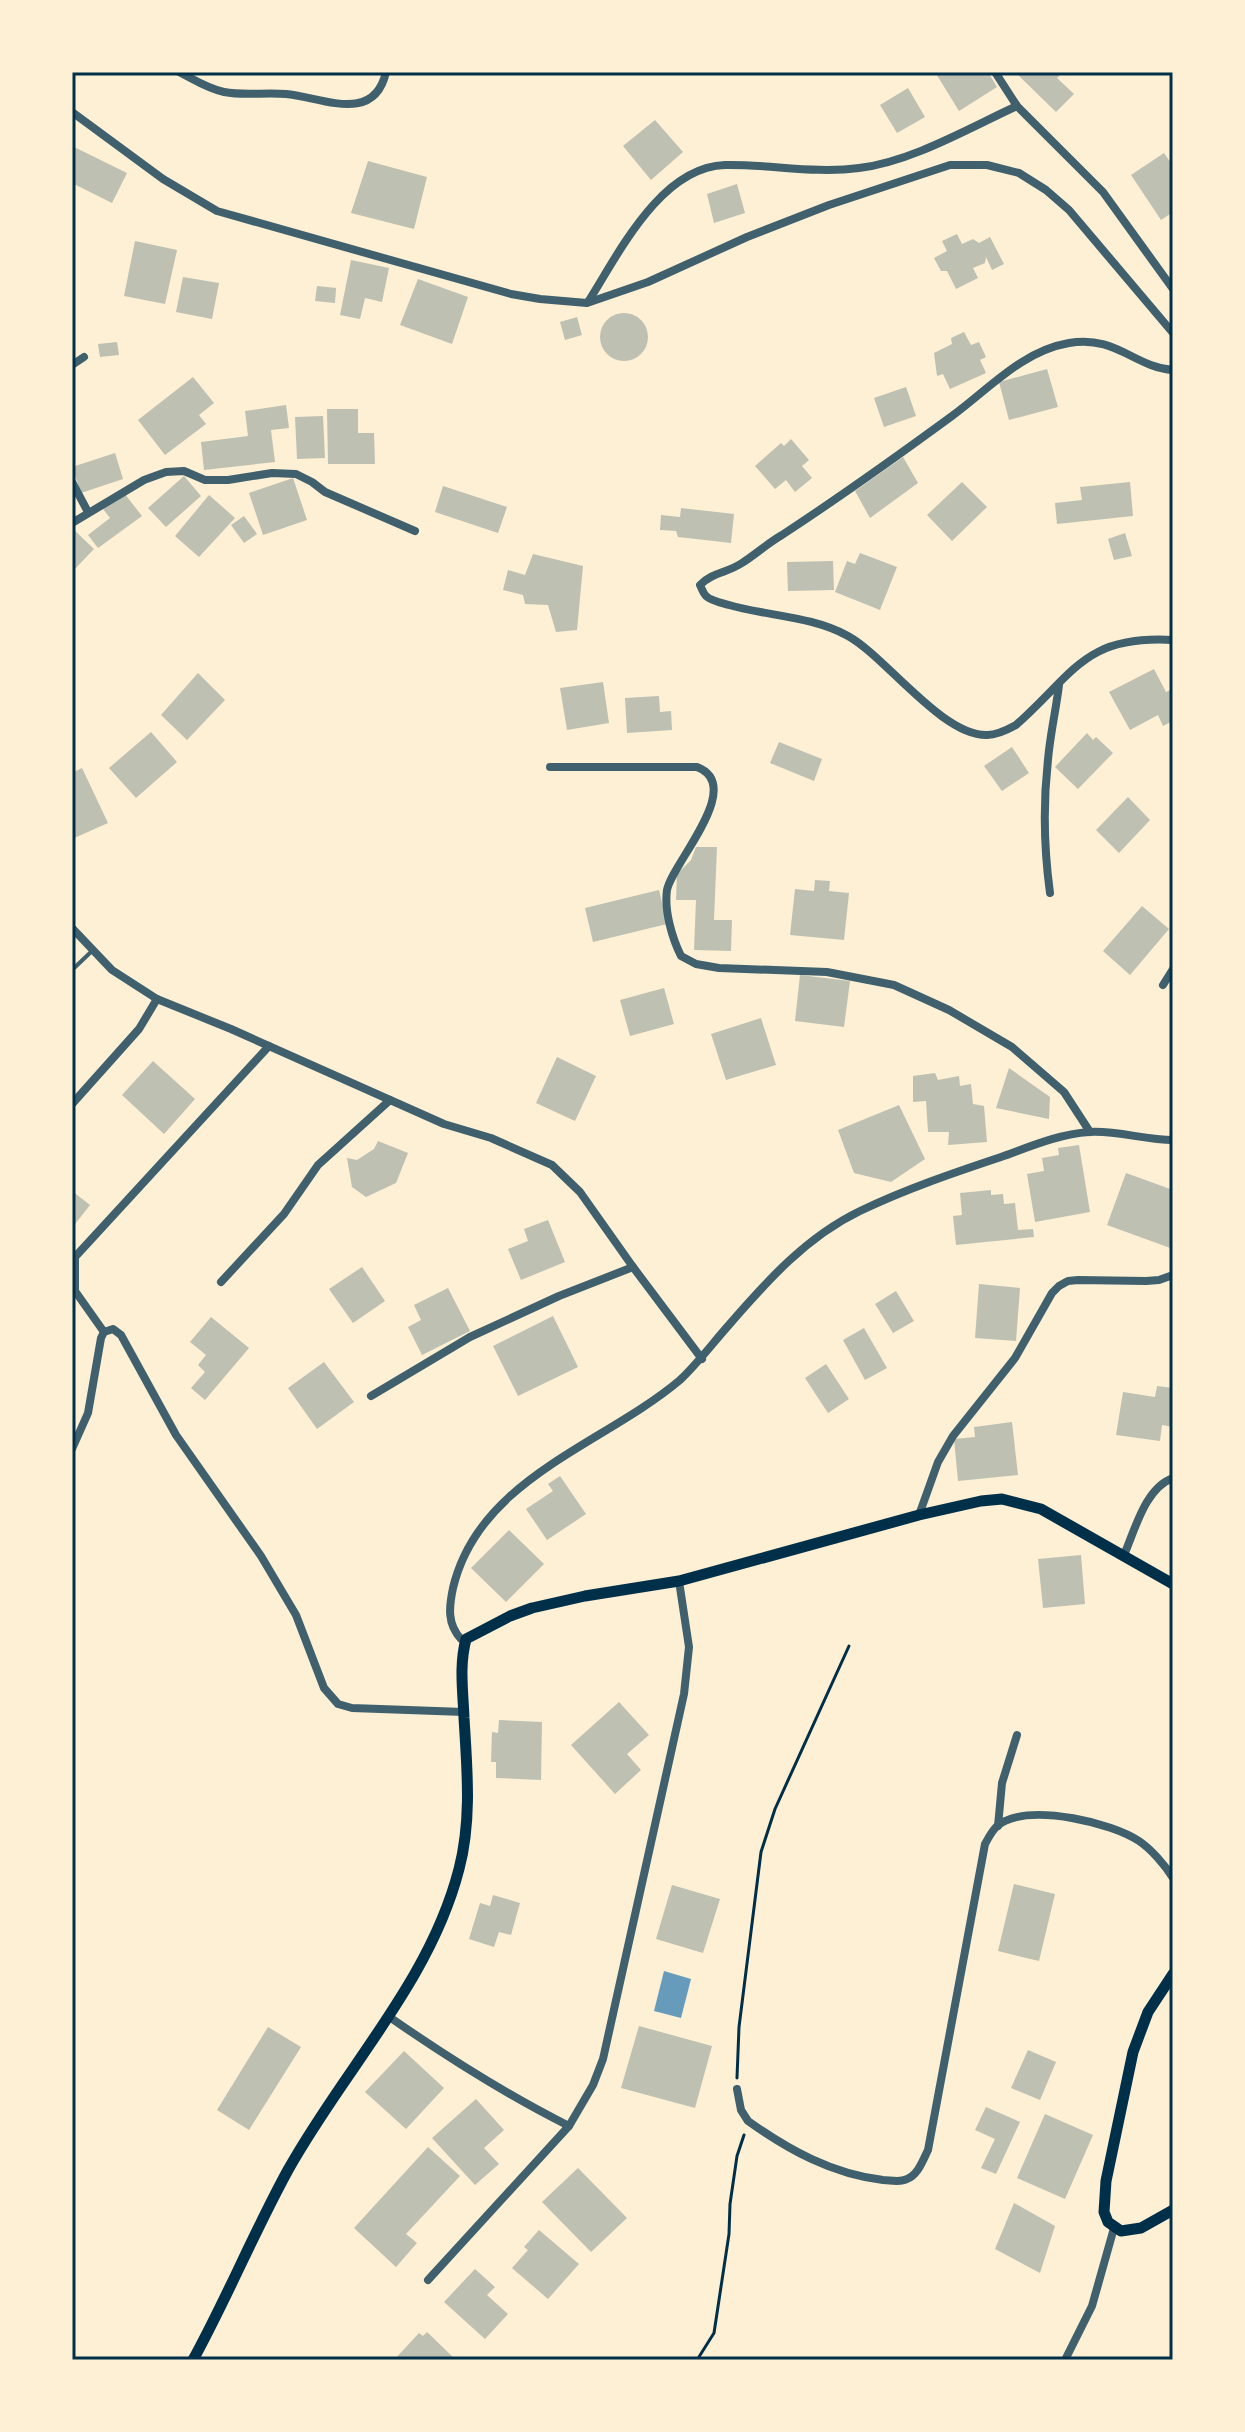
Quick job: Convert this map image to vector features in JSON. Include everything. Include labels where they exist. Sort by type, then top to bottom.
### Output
[{"type":"main road","points":[[193,2360],[288,2170],[430,1946],[455,1887],[468,1821],[461,1661],[466,1639],[532,1608],[679,1581],[919,1515],[1002,1499],[1041,1509],[1173,1584]]},
{"type":"main road","points":[[1173,1974],[1148,2012],[1129,2066],[1104,2196],[1104,2212],[1108,2222],[1121,2231],[1141,2228],[1173,2210]]},
{"type":"street","points":[[179,72],[224,92],[290,94],[342,105],[362,102],[377,92],[386,72]]},
{"type":"street","points":[[995,72],[1017,106],[1103,192],[1173,289]]},
{"type":"street","points":[[587,303],[648,211],[667,191],[701,169],[723,165],[840,170],[878,165],[1017,106]]},
{"type":"street","points":[[72,112],[163,179],[217,211],[511,294],[587,303],[648,282],[747,237],[829,205],[950,165],[987,165],[1019,173],[1069,210],[1173,333]]},
{"type":"street","points":[[1173,370],[1152,365],[1120,348],[1086,341],[1040,351],[1015,365],[979,397],[848,493],[770,542],[740,565],[709,576],[700,585],[706,597],[719,603],[813,623],[848,636],[939,713],[972,732],[991,735],[1016,725],[1085,658],[1105,647],[1127,642],[1173,640]]},
{"type":"street","points":[[72,365],[84,357]]},
{"type":"street","points":[[72,523],[144,480],[166,472],[184,471],[205,480],[272,473],[296,474],[325,492],[415,531]]},
{"type":"street","points":[[72,482],[88,512]]},
{"type":"street","points":[[1050,893],[1045,839],[1047,779],[1059,684]]},
{"type":"street","points":[[550,767],[697,767],[710,775],[714,783],[709,809],[697,837],[667,888],[674,938],[681,956],[686,960],[719,968],[827,972],[894,985],[949,1010],[1012,1047],[1064,1092],[1090,1132]]},
{"type":"street","points":[[72,928],[112,970],[157,999],[444,1124],[491,1138],[552,1165],[580,1192],[702,1359]]},
{"type":"street","points":[[1163,985],[1173,969]]},
{"type":"street","points":[[72,1104],[139,1029],[157,999]]},
{"type":"street","points":[[72,1449],[88,1413],[104,1332],[75,1291],[75,1257],[269,1046]]},
{"type":"street","points":[[221,1282],[284,1214],[318,1165],[390,1100]]},
{"type":"street","points":[[466,1639],[457,1636],[450,1619],[454,1587],[475,1538],[499,1507],[548,1467],[647,1404],[677,1381],[702,1359],[789,1259],[817,1238],[856,1213],[937,1178],[1047,1141],[1090,1132],[1173,1140]]},
{"type":"street","points":[[371,1396],[470,1337],[559,1296],[633,1267]]},
{"type":"street","points":[[919,1515],[938,1462],[953,1436],[1007,1369],[1059,1286],[1078,1280],[1159,1280],[1173,1275]]},
{"type":"street","points":[[104,1332],[113,1329],[121,1335],[176,1435],[261,1556],[296,1615],[317,1671],[331,1698],[338,1704],[352,1708],[464,1712]]},
{"type":"street","points":[[1124,1555],[1153,1492],[1173,1478]]},
{"type":"street","points":[[428,2280],[578,2115],[603,2059],[684,1694],[689,1647],[679,1581]]},
{"type":"street","points":[[998,1826],[1002,1783],[1017,1735]]},
{"type":"street","points":[[737,2089],[741,2110],[748,2121],[816,2163],[871,2178],[909,2179],[928,2150],[985,1844],[992,1831],[1004,1821],[1033,1815],[1087,1820],[1115,1829],[1140,1842],[1173,1878]]},
{"type":"street","points":[[388,2016],[509,2096],[569,2126]]},
{"type":"street","points":[[1065,2360],[1092,2306],[1114,2228]]},
{"type":"lane","points":[[72,970],[92,951]]},
{"type":"path","points":[[737,2089],[739,2027],[761,1852],[775,1809],[849,1646]]},
{"type":"path","points":[[697,2360],[714,2333],[737,2156],[748,2121]]},
{"type":"water","points":[[664,1971],[691,1979],[681,2018],[654,2011]]},
{"type":"building","points":[[935,72],[988,72],[997,87],[959,111]]},
{"type":"building","points":[[1015,72],[1063,72],[1057,78],[1074,94],[1056,112]]},
{"type":"building","points":[[908,88],[925,117],[897,133],[880,105]]},
{"type":"building","points":[[655,120],[683,152],[651,180],[623,146]]},
{"type":"building","points":[[72,146],[127,173],[112,203],[72,183]]},
{"type":"building","points":[[1164,153],[1173,166],[1173,212],[1161,220],[1131,175]]},
{"type":"building","points":[[368,161],[427,177],[414,229],[351,213]]},
{"type":"building","points":[[737,184],[745,213],[714,223],[707,194]]},
{"type":"building","points":[[957,234],[962,244],[973,239],[979,243],[990,237],[1004,264],[992,270],[986,257],[985,263],[973,268],[978,278],[956,289],[947,271],[941,271],[934,258],[947,251],[942,241]]},
{"type":"building","points":[[135,241],[177,250],[165,304],[124,296]]},
{"type":"building","points":[[351,260],[389,268],[382,302],[365,298],[360,319],[340,315]]},
{"type":"building","points":[[183,277],[219,283],[212,319],[176,312]]},
{"type":"building","points":[[418,279],[468,297],[452,344],[400,325]]},
{"type":"building","points":[[317,286],[336,288],[335,303],[315,301]]},
{"type":"building","points":[[624,313],[641,320],[648,337],[641,354],[624,361],[607,354],[600,337],[607,320]]},
{"type":"building","points":[[577,317],[582,335],[565,340],[560,322]]},
{"type":"building","points":[[964,332],[971,345],[979,342],[986,357],[980,360],[986,373],[950,389],[943,374],[937,376],[934,353],[952,344],[951,338]]},
{"type":"building","points":[[117,342],[119,355],[100,357],[98,344]]},
{"type":"building","points":[[1047,369],[1058,407],[1009,420],[999,382]]},
{"type":"building","points":[[193,377],[214,403],[199,415],[206,424],[165,455],[138,420]]},
{"type":"building","points":[[906,387],[916,416],[884,427],[874,398]]},
{"type":"building","points":[[286,405],[289,428],[271,430],[275,462],[204,470],[201,442],[248,436],[245,411]]},
{"type":"building","points":[[327,409],[358,409],[358,433],[374,433],[375,464],[328,464]]},
{"type":"building","points":[[323,416],[325,458],[297,459],[295,417]]},
{"type":"building","points":[[791,439],[809,460],[802,466],[812,478],[795,492],[786,480],[775,489],[755,466],[781,443],[784,446]]},
{"type":"building","points":[[115,453],[123,479],[81,493],[72,467]]},
{"type":"building","points":[[903,457],[918,483],[870,518],[855,491]]},
{"type":"building","points":[[184,476],[201,496],[166,527],[148,508]]},
{"type":"building","points":[[293,478],[307,520],[263,535],[249,493]]},
{"type":"building","points":[[962,482],[987,507],[952,541],[927,515]]},
{"type":"building","points":[[1130,482],[1133,516],[1057,524],[1055,503],[1082,500],[1080,487]]},
{"type":"building","points":[[443,486],[507,507],[498,533],[435,512]]},
{"type":"building","points":[[124,493],[142,516],[98,548],[88,535],[110,518],[103,509]]},
{"type":"building","points":[[209,495],[235,518],[199,557],[175,536]]},
{"type":"building","points":[[681,508],[734,514],[731,543],[678,537],[676,531],[660,530],[661,515],[680,517]]},
{"type":"building","points":[[244,516],[257,534],[244,543],[231,525]]},
{"type":"building","points":[[72,528],[94,549],[72,572]]},
{"type":"building","points":[[1125,533],[1132,556],[1114,560],[1108,539]]},
{"type":"building","points":[[860,553],[897,567],[880,610],[835,592],[847,561],[855,564]]},
{"type":"building","points":[[533,554],[583,566],[577,630],[556,632],[548,605],[525,604],[523,595],[503,590],[508,570],[525,575]]},
{"type":"building","points":[[833,561],[834,590],[788,591],[787,562]]},
{"type":"building","points":[[1154,669],[1166,692],[1173,689],[1173,721],[1163,726],[1158,715],[1130,730],[1109,692]]},
{"type":"building","points":[[198,673],[225,700],[187,740],[161,715]]},
{"type":"building","points":[[603,682],[609,723],[567,730],[560,688]]},
{"type":"building","points":[[659,696],[660,712],[671,711],[672,730],[627,733],[625,698]]},
{"type":"building","points":[[151,732],[177,762],[136,798],[109,768]]},
{"type":"building","points":[[1087,733],[1113,753],[1078,789],[1055,767]]},
{"type":"building","points":[[779,742],[822,759],[814,781],[770,763]]},
{"type":"building","points":[[1012,747],[1029,773],[1002,791],[984,766]]},
{"type":"building","points":[[82,768],[108,823],[72,839],[72,773]]},
{"type":"building","points":[[1128,797],[1150,820],[1119,853],[1096,830]]},
{"type":"building","points":[[696,847],[717,847],[714,920],[732,920],[731,951],[694,950],[696,900],[676,900],[677,874],[691,860]]},
{"type":"building","points":[[815,880],[830,881],[829,891],[849,893],[844,940],[790,935],[795,889],[814,891]]},
{"type":"building","points":[[659,890],[667,924],[593,942],[585,908]]},
{"type":"building","points":[[1142,906],[1169,929],[1130,975],[1103,951]]},
{"type":"building","points":[[800,975],[850,981],[844,1027],[795,1021]]},
{"type":"building","points":[[664,988],[674,1024],[630,1036],[620,1000]]},
{"type":"building","points":[[761,1018],[776,1065],[726,1080],[711,1034]]},
{"type":"building","points":[[557,1057],[596,1076],[575,1121],[536,1103]]},
{"type":"building","points":[[153,1061],[195,1099],[164,1134],[122,1095]]},
{"type":"building","points":[[1009,1068],[1050,1097],[1049,1119],[996,1108]]},
{"type":"building","points":[[935,1073],[938,1080],[959,1076],[960,1086],[971,1084],[973,1104],[984,1106],[987,1142],[948,1145],[949,1132],[928,1132],[926,1101],[913,1102],[913,1076]]},
{"type":"building","points":[[899,1105],[925,1159],[891,1182],[854,1173],[838,1130]]},
{"type":"building","points":[[378,1141],[408,1153],[396,1183],[366,1197],[352,1187],[347,1158],[357,1160],[374,1149]]},
{"type":"building","points":[[1079,1145],[1090,1212],[1035,1222],[1027,1174],[1044,1171],[1042,1158],[1059,1155],[1058,1148]]},
{"type":"building","points":[[1126,1173],[1173,1190],[1173,1249],[1107,1225]]},
{"type":"building","points":[[991,1190],[991,1195],[1003,1194],[1004,1204],[1015,1203],[1018,1230],[1033,1229],[1034,1237],[956,1245],[953,1216],[962,1215],[960,1193]]},
{"type":"building","points":[[72,1191],[90,1205],[72,1228]]},
{"type":"building","points":[[548,1220],[565,1262],[521,1280],[508,1249],[528,1241],[524,1229]]},
{"type":"building","points":[[362,1267],[385,1301],[353,1323],[329,1289]]},
{"type":"building","points":[[979,1284],[1020,1288],[1016,1341],[975,1338]]},
{"type":"building","points":[[448,1288],[470,1331],[422,1355],[408,1327],[421,1320],[414,1305]]},
{"type":"building","points":[[896,1291],[914,1321],[893,1333],[875,1304]]},
{"type":"building","points":[[553,1316],[578,1367],[518,1396],[493,1346]]},
{"type":"building","points":[[211,1317],[249,1348],[205,1400],[191,1388],[205,1372],[198,1365],[206,1355],[190,1342]]},
{"type":"building","points":[[864,1328],[887,1368],[865,1380],[843,1340]]},
{"type":"building","points":[[324,1362],[354,1402],[317,1429],[288,1388]]},
{"type":"building","points":[[826,1364],[849,1399],[828,1413],[805,1378]]},
{"type":"building","points":[[1157,1386],[1173,1388],[1173,1427],[1162,1425],[1160,1441],[1116,1435],[1123,1392],[1155,1397]]},
{"type":"building","points":[[1012,1422],[1018,1475],[958,1481],[954,1439],[975,1437],[974,1427]]},
{"type":"building","points":[[560,1476],[586,1514],[547,1540],[526,1509],[553,1491],[548,1484]]},
{"type":"building","points":[[509,1530],[544,1564],[506,1602],[471,1568]]},
{"type":"building","points":[[1081,1555],[1085,1604],[1043,1608],[1038,1559]]},
{"type":"building","points":[[619,1702],[649,1735],[627,1754],[641,1770],[615,1794],[571,1745]]},
{"type":"building","points":[[499,1720],[542,1722],[541,1780],[496,1778],[496,1762],[491,1762],[492,1732],[498,1733]]},
{"type":"building","points":[[1014,1884],[1055,1894],[1039,1961],[998,1951]]},
{"type":"building","points":[[672,1885],[720,1899],[703,1953],[656,1939]]},
{"type":"building","points":[[493,1895],[520,1903],[511,1935],[499,1932],[494,1947],[469,1939],[480,1903],[490,1906]]},
{"type":"building","points":[[639,2026],[712,2046],[695,2108],[621,2088]]},
{"type":"building","points":[[268,2027],[301,2047],[249,2130],[217,2110]]},
{"type":"building","points":[[1028,2050],[1056,2062],[1040,2100],[1011,2088]]},
{"type":"building","points":[[404,2051],[444,2088],[406,2129],[365,2092]]},
{"type":"building","points":[[476,2099],[504,2130],[484,2148],[499,2164],[475,2185],[432,2138]]},
{"type":"building","points":[[986,2107],[1020,2122],[996,2174],[981,2168],[995,2139],[975,2130]]},
{"type":"building","points":[[1045,2114],[1093,2135],[1065,2199],[1017,2178]]},
{"type":"building","points":[[428,2147],[460,2176],[406,2234],[417,2243],[396,2267],[354,2228]]},
{"type":"building","points":[[578,2168],[627,2218],[591,2252],[542,2202]]},
{"type":"building","points":[[1014,2203],[1055,2226],[1040,2273],[995,2249]]},
{"type":"building","points":[[539,2230],[579,2264],[548,2299],[512,2268],[528,2250],[524,2247]]},
{"type":"building","points":[[475,2269],[495,2287],[487,2295],[508,2314],[485,2339],[444,2302]]},
{"type":"building","points":[[427,2332],[456,2360],[394,2360],[419,2333],[423,2336]]}]
